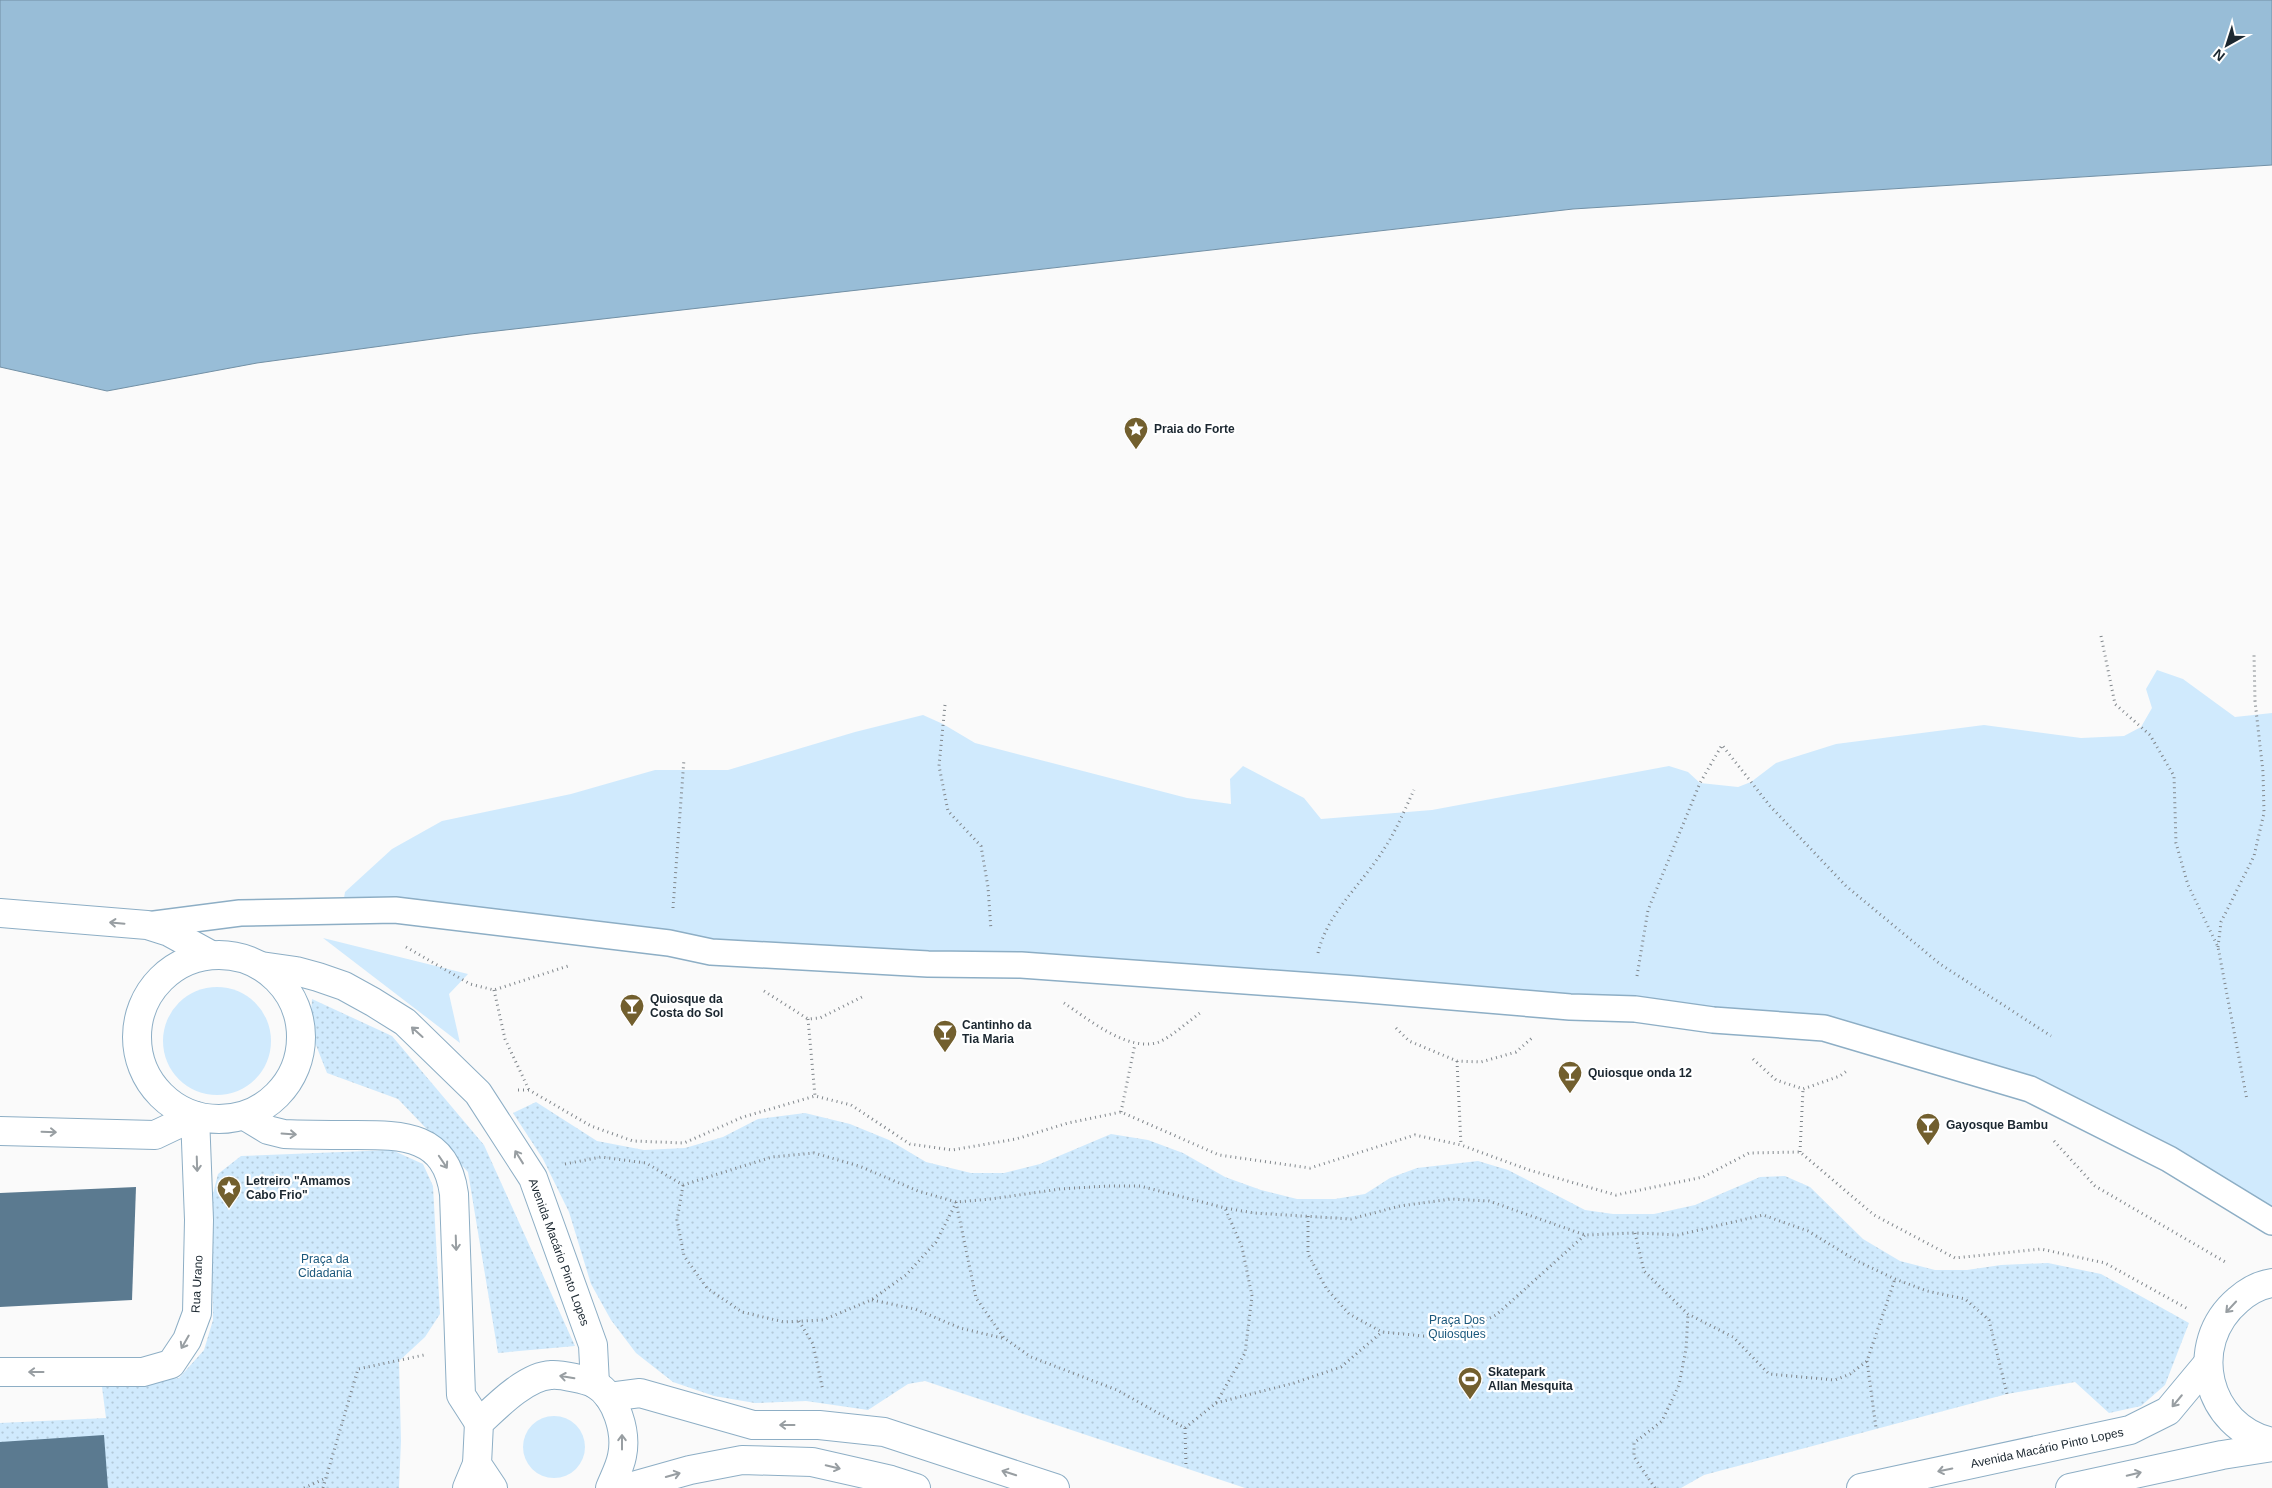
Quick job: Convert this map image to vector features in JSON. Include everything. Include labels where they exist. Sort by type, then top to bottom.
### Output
[{"type":"main road","points":[[0,913],[147,926],[168,932],[211,955]]},
{"type":"main road","points":[[211,955],[237,956],[261,966],[282,983],[296,1007],[302,1033],[299,1059],[288,1084],[269,1103],[245,1116],[219,1120],[195,1116],[172,1104],[154,1087],[142,1065],[136,1040],[139,1016],[149,993],[165,974],[187,961],[211,955]]},
{"type":"main road","name":"Avenida Macário Pinto Lopes","points":[[261,966],[296,971],[344,986],[373,1002],[405,1022],[478,1093],[533,1178],[593,1345],[602,1391]]},
{"type":"main road","points":[[0,1131],[155,1135],[195,1116]]},
{"type":"main road","name":"Rua Urano","points":[[0,1372],[143,1372],[171,1364],[187,1340],[197,1313],[199,1220],[195,1116]]},
{"type":"main road","points":[[245,1116],[268,1130],[284,1134],[397,1135],[421,1142],[440,1156],[452,1176],[454,1194],[461,1395],[479,1423]]},
{"type":"main road","points":[[2268,1284],[2245,1294],[2230,1307],[2217,1324],[2210,1343],[2208,1363],[2210,1384],[2218,1402],[2230,1419],[2246,1432],[2272,1442]]},
{"type":"main road","name":"Avenida Macário Pinto Lopes","points":[[1861,1488],[2130,1430],[2168,1411],[2208,1363]]},
{"type":"main road","points":[[493,1488],[472,1476],[479,1423],[503,1400],[526,1384],[550,1374],[602,1391],[640,1393],[753,1425],[819,1425],[884,1432],[1055,1488]]},
{"type":"main road","points":[[602,1391],[622,1427],[622,1455],[610,1488]]},
{"type":"main road","points":[[2070,1488],[2222,1455],[2272,1447]]},
{"type":"main road","points":[[626,1488],[690,1470],[742,1460],[812,1462],[891,1480],[916,1488]]},
{"type":"street","points":[[147,926],[240,914],[395,910],[668,943],[721,953],[928,964],[1021,965],[1356,989],[1570,1007],[1635,1009],[1713,1020],[1824,1028],[2030,1089],[2169,1159],[2272,1222]]},
{"type":"path","points":[[2101,636],[2115,704],[2150,734],[2174,776],[2176,844],[2188,885],[2218,947],[2247,1100]]},
{"type":"path","points":[[2218,947],[2221,922],[2254,856],[2264,814],[2263,772],[2255,701],[2254,655]]},
{"type":"path","points":[[945,705],[938,766],[948,811],[981,846],[988,887],[991,964]]},
{"type":"path","points":[[1635,1009],[1638,958],[1648,910],[1700,783],[1722,745],[1770,806],[1846,886],[1940,964],[2052,1036]]},
{"type":"path","points":[[668,943],[673,904],[684,760]]},
{"type":"path","points":[[1315,986],[1314,969],[1321,942],[1332,919],[1385,848],[1414,790]]},
{"type":"path","points":[[402,945],[470,984],[494,990],[573,964]]},
{"type":"path","points":[[1021,965],[1056,998],[1104,1029],[1135,1044],[1158,1042],[1247,981]]},
{"type":"path","points":[[1356,989],[1409,1041],[1457,1061],[1481,1062],[1516,1052],[1570,1007]]},
{"type":"path","points":[[494,990],[505,1039],[529,1090]]},
{"type":"path","points":[[808,1019],[815,1096]]},
{"type":"path","points":[[1713,1020],[1776,1080],[1803,1089],[1840,1076],[1882,1045]]},
{"type":"path","points":[[1121,1112],[1135,1044]]},
{"type":"path","points":[[1457,1061],[1461,1145]]},
{"type":"path","points":[[1800,1152],[1803,1089]]},
{"type":"path","points":[[478,1093],[529,1090],[591,1126],[634,1141],[684,1143],[743,1117],[815,1096],[851,1105],[910,1144],[952,1150],[1016,1139],[1068,1123],[1121,1112],[1219,1155],[1310,1168],[1415,1135],[1461,1145],[1529,1170],[1616,1195],[1704,1177],[1749,1153],[1800,1152],[1874,1215],[1956,1258],[2041,1249],[2105,1264],[2217,1324]]},
{"type":"path","points":[[2052,1139],[2095,1186],[2268,1284]]},
{"type":"path","points":[[533,1178],[557,1166],[601,1157],[646,1164],[683,1185],[772,1157],[814,1153],[859,1166],[918,1191],[956,1202],[991,1199],[1060,1188],[1140,1186],[1225,1208],[1254,1213],[1351,1219],[1400,1206],[1451,1199],[1489,1201],[1585,1235],[1635,1233],[1678,1235],[1764,1215],[1808,1231],[1857,1261],[1895,1279],[1927,1290],[1965,1299],[1989,1320],[2007,1394]]},
{"type":"path","points":[[683,1185],[677,1220],[684,1256],[707,1288],[742,1312],[784,1322],[822,1320],[871,1300],[906,1275],[936,1242],[956,1202]]},
{"type":"path","points":[[956,1202],[976,1298],[1004,1338],[1031,1357],[1117,1390],[1185,1428]]},
{"type":"path","points":[[1185,1428],[1216,1403],[1245,1354],[1252,1296],[1242,1247],[1225,1208]]},
{"type":"path","points":[[1308,1216],[1308,1254],[1326,1288],[1349,1314],[1382,1332],[1424,1336],[1467,1329],[1496,1315],[1585,1235]]},
{"type":"path","points":[[1635,1233],[1644,1271],[1688,1314],[1733,1337],[1768,1374],[1835,1380],[1850,1374],[1867,1361]]},
{"type":"path","points":[[1876,1428],[1867,1361],[1895,1279]]},
{"type":"path","points":[[871,1300],[915,1309],[960,1328],[1004,1338]]},
{"type":"path","points":[[1655,1488],[1634,1457],[1634,1443],[1662,1421],[1679,1385],[1686,1348],[1688,1314]]},
{"type":"path","points":[[799,1321],[812,1344],[824,1397],[825,1405],[819,1425]]},
{"type":"path","points":[[1216,1403],[1294,1383],[1341,1367],[1382,1332]]},
{"type":"path","points":[[323,1488],[358,1369],[459,1347]]},
{"type":"path","points":[[1185,1428],[1186,1468]]},
{"type":"path","points":[[304,1488],[326,1478]]},
{"type":"green space","points":[[2157,670],[2183,679],[2235,717],[2272,713],[2272,1215],[2030,1089],[1868,1035],[342,910],[345,892],[392,849],[442,821],[571,794],[655,770],[728,770],[855,732],[923,715],[943,724],[975,743],[1187,798],[1231,804],[1230,779],[1243,766],[1304,798],[1321,819],[1432,810],[1669,766],[1688,772],[1700,783],[1738,787],[1751,782],[1776,763],[1836,744],[1984,725],[2081,738],[2124,736],[2141,727],[2152,708],[2146,689]]},
{"type":"green space","points":[[323,938],[468,974],[449,994],[460,1043]]},
{"type":"green space","points":[[217,987],[238,991],[255,1003],[267,1020],[271,1041],[267,1062],[255,1079],[238,1091],[217,1095],[196,1091],[179,1079],[167,1062],[163,1041],[167,1020],[179,1003],[196,991]]},
{"type":"green space","points":[[312,999],[392,1036],[484,1145],[575,1346],[498,1353],[468,1172],[398,1099],[327,1073],[310,1030]]},
{"type":"green space","name":"Praça Dos Quiosques","points":[[536,1102],[597,1141],[644,1150],[685,1148],[723,1137],[758,1119],[805,1113],[850,1124],[889,1140],[926,1162],[971,1173],[1004,1173],[1040,1164],[1111,1134],[1148,1140],[1183,1153],[1225,1177],[1261,1190],[1297,1199],[1335,1199],[1365,1194],[1390,1178],[1417,1168],[1478,1161],[1508,1170],[1585,1210],[1613,1214],[1654,1214],[1695,1205],[1760,1177],[1785,1176],[1810,1187],[1863,1239],[1900,1261],[1935,1270],[1967,1270],[2001,1265],[2048,1263],[2101,1274],[2189,1323],[2165,1385],[2141,1406],[2109,1413],[2075,1382],[2007,1394],[1704,1475],[1681,1488],[1245,1488],[925,1381],[908,1384],[868,1410],[806,1401],[755,1403],[714,1396],[673,1382],[636,1353],[611,1320],[591,1284],[569,1212],[543,1159],[513,1113]]},
{"type":"green space","name":"Praça da Cidadania","points":[[392,1150],[423,1164],[433,1186],[440,1314],[425,1337],[399,1361],[401,1441],[399,1488],[0,1488],[0,1423],[106,1418],[102,1387],[179,1378],[204,1350],[213,1320],[211,1202],[218,1174],[241,1156]]},
{"type":"green space","points":[[554,1416],[566,1419],[576,1425],[582,1435],[585,1447],[582,1459],[576,1469],[566,1475],[554,1478],[542,1475],[532,1469],[526,1459],[523,1447],[526,1435],[532,1425],[542,1419]]},
{"type":"shaded area","points":[[0,0],[2272,0],[2272,165],[1573,209],[470,334],[257,363],[107,391],[0,367]]},
{"type":"building","points":[[136,1187],[132,1300],[0,1307],[0,1193]]},
{"type":"building","points":[[104,1435],[108,1488],[0,1488],[0,1442]]},
{"type":"place","name":"Praia do Forte","points":[[1136,450]]},
{"type":"place","name":"Quiosque da Costa do Sol","points":[[632,1027]]},
{"type":"place","name":"Cantinho da Tia Maria","points":[[945,1053]]},
{"type":"place","name":"Quiosque onda 12","points":[[1570,1094]]},
{"type":"place","name":"Gayosque Bambu","points":[[1928,1146]]},
{"type":"place","name":"Letreiro \"Amamos Cabo Frio\"","points":[[229,1209]]},
{"type":"place","name":"Skatepark Allan Mesquita","points":[[1470,1400]]}]
